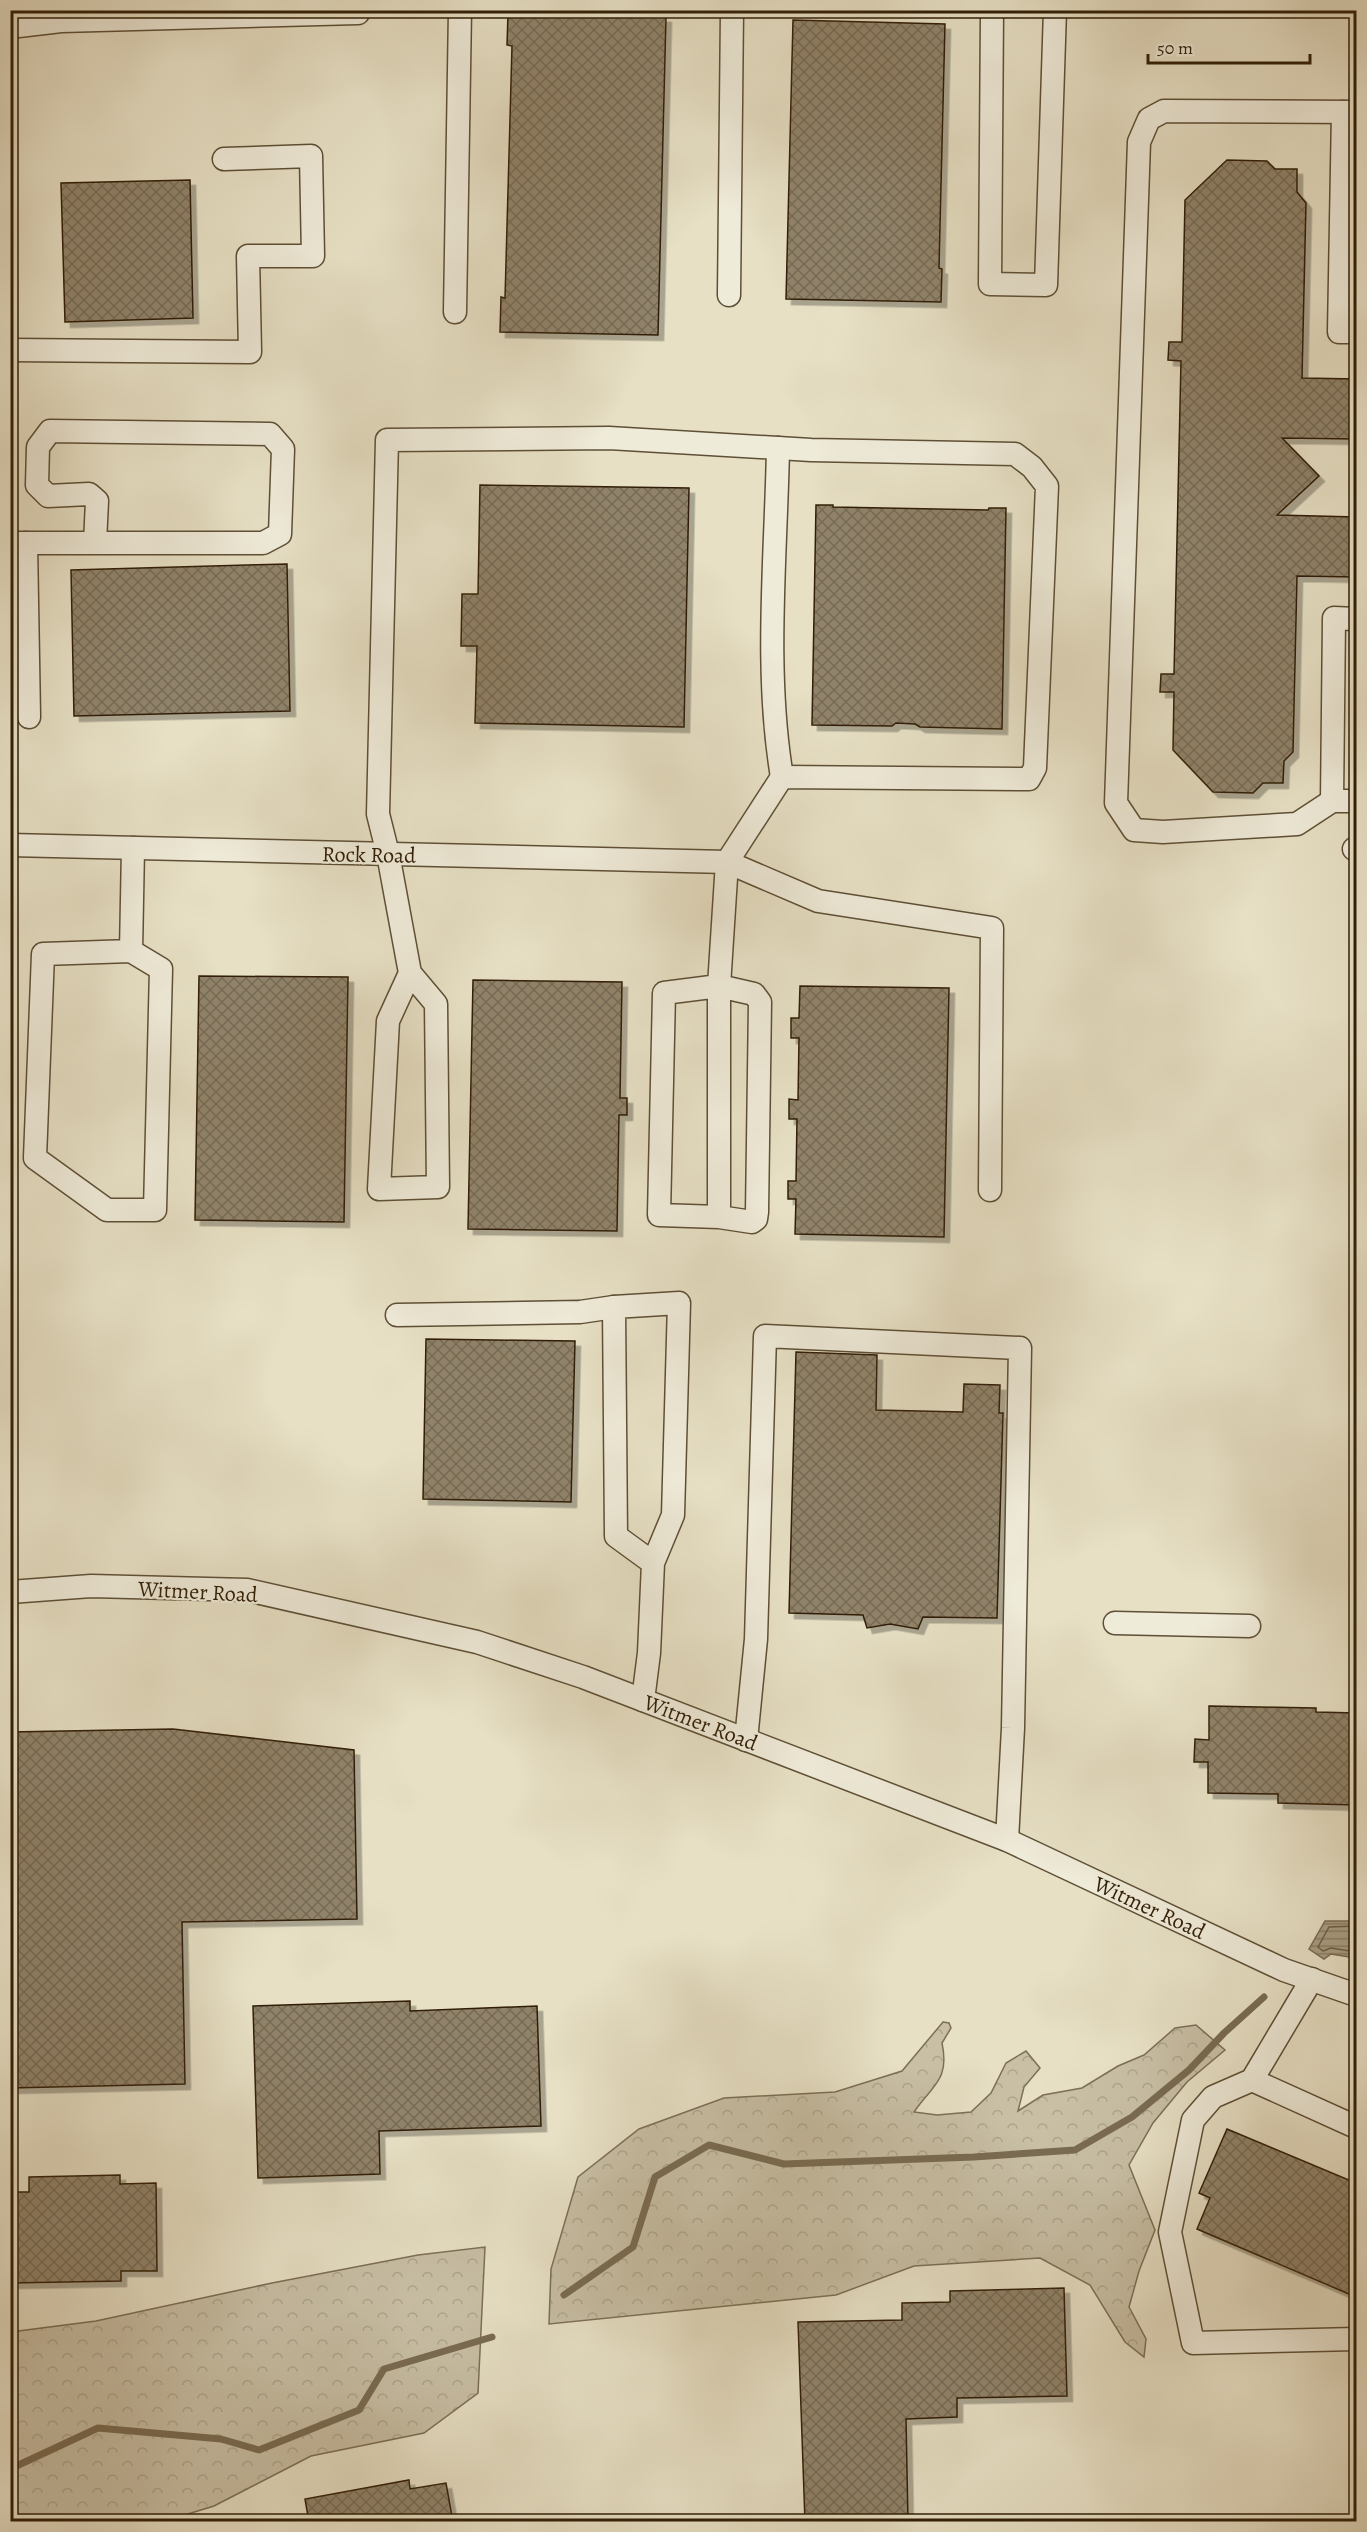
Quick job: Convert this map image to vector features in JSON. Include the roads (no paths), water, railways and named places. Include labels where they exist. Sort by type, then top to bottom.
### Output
[{"type":"street","points":[[10,27],[61,21],[358,13],[358,10]]},
{"type":"street","points":[[456,312],[460,10]]},
{"type":"street","points":[[729,295],[732,10]]},
{"type":"street","points":[[992,10],[990,284],[1046,285],[1055,10]]},
{"type":"street","points":[[1356,332],[1339,332],[1350,112],[1164,111],[1149,119],[1139,142],[1116,803],[1134,830],[1162,832],[1297,824],[1332,801],[1356,801]]},
{"type":"street","points":[[10,350],[250,352],[249,256],[313,255],[311,156],[224,159]]},
{"type":"street","points":[[29,717],[18,543],[95,543],[263,543],[280,534],[283,449],[270,434],[50,432],[38,447],[38,485],[48,496],[89,494],[97,501],[95,543]]},
{"type":"street","points":[[410,973],[388,1021],[379,1189],[438,1187],[436,1004],[410,973],[388,854],[378,814],[387,440],[609,438],[778,447],[1015,454],[1032,467],[1047,486],[1035,768],[1029,779],[782,777]]},
{"type":"street","points":[[719,1217],[719,986],[727,862],[782,777],[775,731],[772,681],[778,447]]},
{"type":"street","points":[[1332,801],[1334,618],[1356,619]]},
{"type":"street","name":"Rock Road","points":[[10,845],[727,862]]},
{"type":"street","points":[[131,951],[133,848]]},
{"type":"street","points":[[727,862],[818,902],[992,927],[990,1190]]},
{"type":"street","points":[[131,951],[161,969],[154,1210],[107,1210],[35,1158],[43,954],[131,951]]},
{"type":"street","points":[[719,986],[754,994],[760,1002],[758,1212],[756,1219],[752,1222],[719,1217],[659,1215],[664,993],[719,986]]},
{"type":"street","points":[[397,1315],[580,1312],[614,1307],[679,1303],[673,1515],[653,1563],[649,1653],[643,1700]]},
{"type":"street","points":[[614,1307],[616,1536],[653,1563]]},
{"type":"street","points":[[746,1740],[756,1639],[765,1336],[1020,1348],[1013,1728],[1007,1840]]},
{"type":"street","name":"Witmer Road","points":[[10,1592],[92,1586],[247,1590],[477,1642],[643,1700],[1007,1840],[1284,1970],[1356,1995]]},
{"type":"street","points":[[1115,1623],[1249,1626]]},
{"type":"street","points":[[1312,1979],[1252,2080],[1213,2097],[1193,2120],[1170,2232],[1193,2343],[1356,2339]]},
{"type":"street","points":[[1252,2080],[1356,2127]]},
{"type":"water","points":[[1325,1921],[1356,1921],[1356,1958],[1331,1954],[1324,1959],[1309,1949]]},
{"type":"waterway","points":[[564,2295],[633,2247],[655,2177],[709,2145],[784,2164],[974,2157],[1075,2150],[1132,2117],[1189,2070],[1224,2033],[1264,1997]]},
{"type":"waterway","points":[[10,2469],[98,2428],[221,2439],[259,2450],[359,2410],[384,2369],[492,2337]]}]
